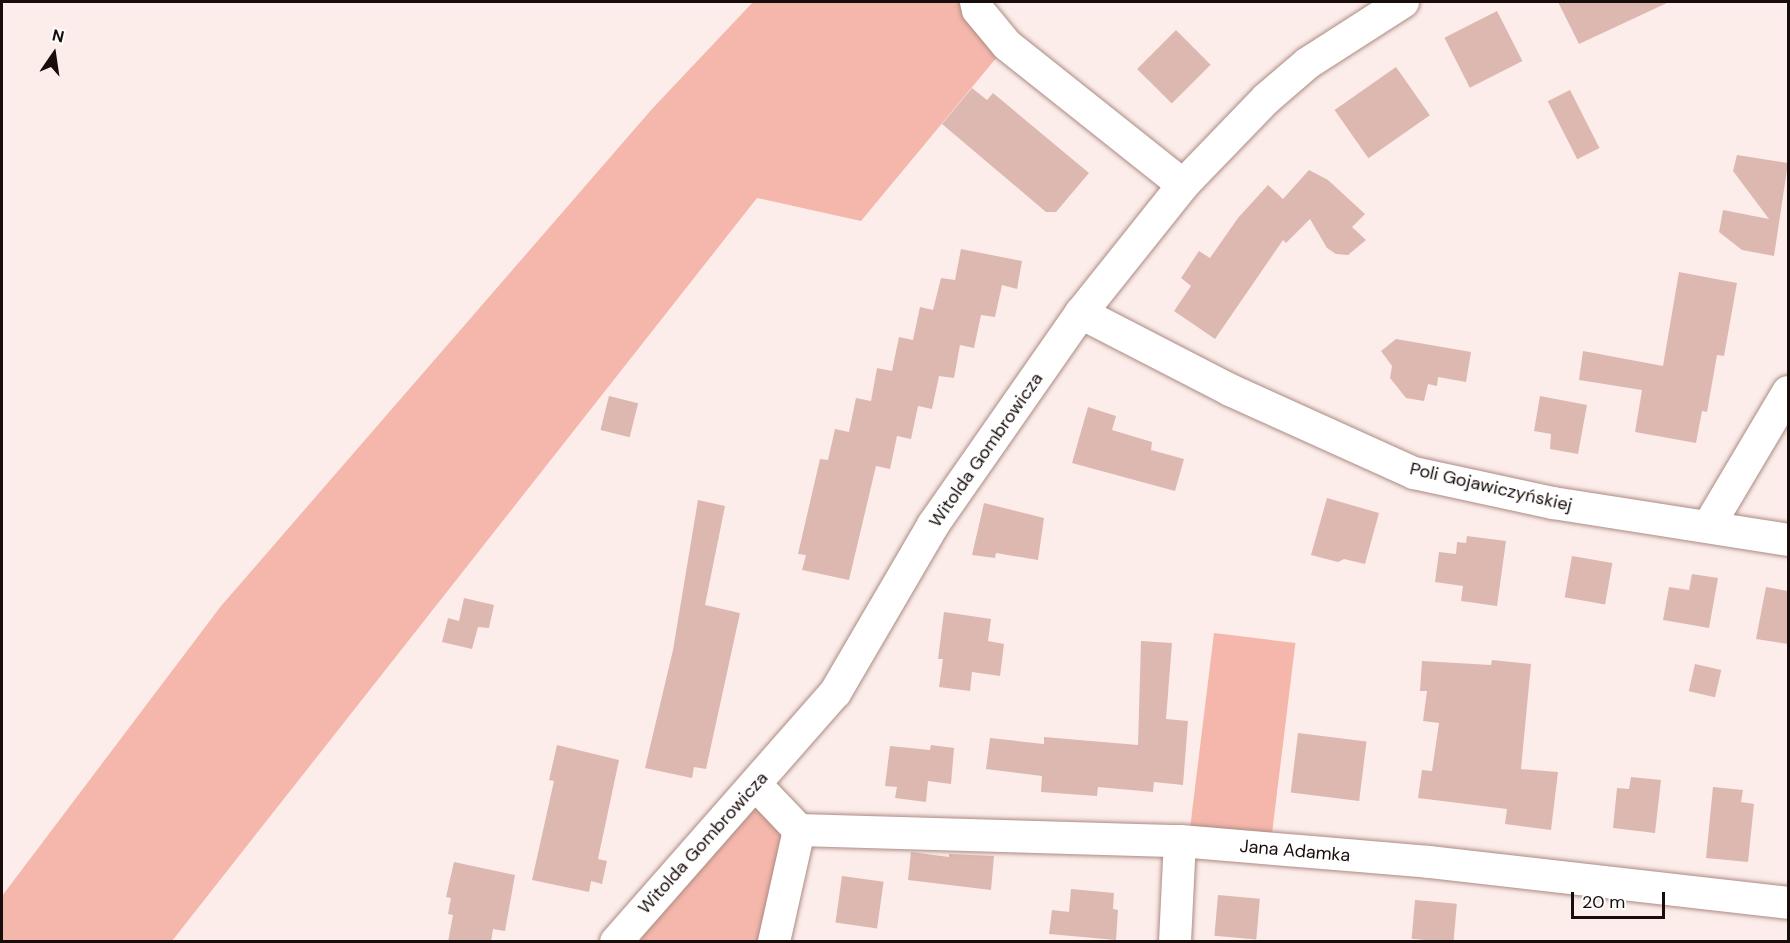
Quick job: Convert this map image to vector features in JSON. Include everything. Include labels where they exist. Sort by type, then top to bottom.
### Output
[{"type":"street","points":[[976,2],[978,10],[1007,45],[1183,184]]},
{"type":"street","name":"Witolda Gombrowicza","points":[[616,942],[835,693],[933,525],[1082,313],[1183,184],[1257,107],[1308,63],[1403,2]]},
{"type":"street","name":"Poli Gojawiczyńskiej","points":[[1082,313],[1230,390],[1414,472],[1553,503],[1788,540]]},
{"type":"street","points":[[1708,527],[1788,392]]},
{"type":"street","points":[[756,785],[799,830],[774,942]]},
{"type":"street","name":"Jana Adamka","points":[[799,830],[1180,841],[1428,862],[1788,903]]},
{"type":"street","points":[[1175,942],[1180,841]]},
{"type":"shaded area","points":[[753,2],[976,2],[1007,45],[861,221],[757,198],[172,941],[2,941],[2,896],[221,606],[652,109]]},
{"type":"shaded area","points":[[1214,633],[1295,643],[1270,852],[1188,842]]},
{"type":"shaded area","points":[[756,785],[799,830],[774,941],[616,942]]},
{"type":"building","points":[[1558,2],[1669,2],[1579,44]]},
{"type":"building","points":[[1497,11],[1522,61],[1470,88],[1444,38]]},
{"type":"building","points":[[1176,30],[1211,65],[1172,104],[1137,69]]},
{"type":"building","points":[[1396,67],[1430,115],[1368,158],[1335,110]]},
{"type":"building","points":[[972,88],[987,100],[993,93],[1089,173],[1056,212],[1046,212],[942,124]]},
{"type":"building","points":[[1570,90],[1600,148],[1577,159],[1548,101]]},
{"type":"building","points":[[1737,155],[1788,163],[1774,256],[1742,250],[1719,232],[1723,210],[1769,219],[1733,171]]},
{"type":"building","points":[[1309,170],[1328,180],[1365,214],[1352,227],[1366,240],[1348,255],[1336,254],[1327,248],[1310,219],[1286,243],[1283,240],[1215,339],[1174,311],[1191,286],[1181,278],[1199,251],[1210,258],[1238,218],[1268,185],[1283,199]]},
{"type":"building","points":[[961,249],[1022,261],[1017,289],[1002,285],[995,317],[981,315],[974,348],[960,345],[954,378],[939,376],[932,409],[918,406],[911,439],[897,436],[890,469],[876,466],[849,580],[802,570],[806,555],[798,554],[820,459],[828,460],[835,429],[849,432],[856,398],[871,401],[877,368],[892,371],[899,337],[913,340],[920,307],[933,310],[941,278],[955,280]]},
{"type":"building","points":[[1679,272],[1737,283],[1724,356],[1717,355],[1707,412],[1702,411],[1696,443],[1635,432],[1642,390],[1579,380],[1583,351],[1663,366]]},
{"type":"building","points":[[1396,339],[1471,352],[1466,382],[1438,377],[1437,386],[1428,384],[1424,401],[1406,398],[1390,378],[1392,366],[1381,351]]},
{"type":"building","points":[[609,396],[638,403],[630,437],[601,430]]},
{"type":"building","points":[[1540,396],[1587,405],[1578,454],[1550,449],[1551,434],[1534,431]]},
{"type":"building","points":[[1088,407],[1116,416],[1112,430],[1152,442],[1151,450],[1184,459],[1175,491],[1072,463]]},
{"type":"building","points":[[1327,498],[1379,513],[1365,564],[1344,559],[1338,562],[1311,555]]},
{"type":"building","points":[[698,500],[725,506],[705,605],[740,613],[706,769],[694,767],[692,778],[645,768],[673,650]]},
{"type":"building","points":[[984,503],[1044,518],[1038,560],[996,553],[995,558],[972,555]]},
{"type":"building","points":[[1467,536],[1506,541],[1497,606],[1461,601],[1463,586],[1435,582],[1439,552],[1456,554],[1457,542],[1466,543]]},
{"type":"building","points":[[1572,556],[1612,563],[1605,604],[1565,597]]},
{"type":"building","points":[[1692,574],[1718,578],[1709,628],[1663,620],[1669,587],[1689,590]]},
{"type":"building","points":[[1766,587],[1788,591],[1788,644],[1756,639]]},
{"type":"building","points":[[464,598],[494,605],[489,628],[478,627],[472,649],[442,642],[448,618],[459,621]]},
{"type":"building","points":[[944,612],[991,619],[988,641],[1004,644],[1000,676],[972,672],[970,691],[939,687],[943,659],[938,659]]},
{"type":"building","points":[[1141,641],[1172,643],[1166,719],[1188,721],[1183,785],[1154,782],[1153,792],[1098,787],[1097,796],[1041,792],[1042,776],[986,769],[990,738],[1044,744],[1044,737],[1138,745]]},
{"type":"building","points":[[1492,660],[1531,664],[1521,769],[1558,772],[1551,830],[1505,824],[1507,809],[1418,798],[1422,770],[1432,771],[1439,723],[1423,721],[1427,691],[1420,691],[1422,661],[1491,665]]},
{"type":"building","points":[[1695,664],[1721,670],[1715,697],[1689,691]]},
{"type":"building","points":[[1298,733],[1366,741],[1359,801],[1291,793]]},
{"type":"building","points":[[557,745],[619,760],[598,859],[607,861],[602,884],[591,881],[589,892],[532,880],[554,781],[549,780]]},
{"type":"building","points":[[931,745],[954,748],[951,784],[928,781],[926,802],[895,798],[897,787],[885,786],[890,746],[930,750]]},
{"type":"building","points":[[1631,777],[1661,780],[1655,833],[1613,828],[1617,788],[1629,789]]},
{"type":"building","points":[[1713,787],[1743,790],[1741,802],[1754,804],[1748,862],[1706,858]]},
{"type":"building","points":[[911,852],[949,857],[949,854],[994,856],[991,890],[908,880]]},
{"type":"building","points":[[454,862],[515,875],[505,931],[493,929],[491,942],[448,942],[453,915],[448,914],[451,898],[446,897]]},
{"type":"building","points":[[842,876],[884,882],[877,928],[835,923]]},
{"type":"building","points":[[1071,889],[1114,893],[1113,909],[1118,910],[1116,940],[1049,934],[1052,910],[1069,912]]},
{"type":"building","points":[[1218,895],[1260,899],[1256,940],[1214,936]]},
{"type":"building","points":[[1415,900],[1457,904],[1453,942],[1412,939]]}]
